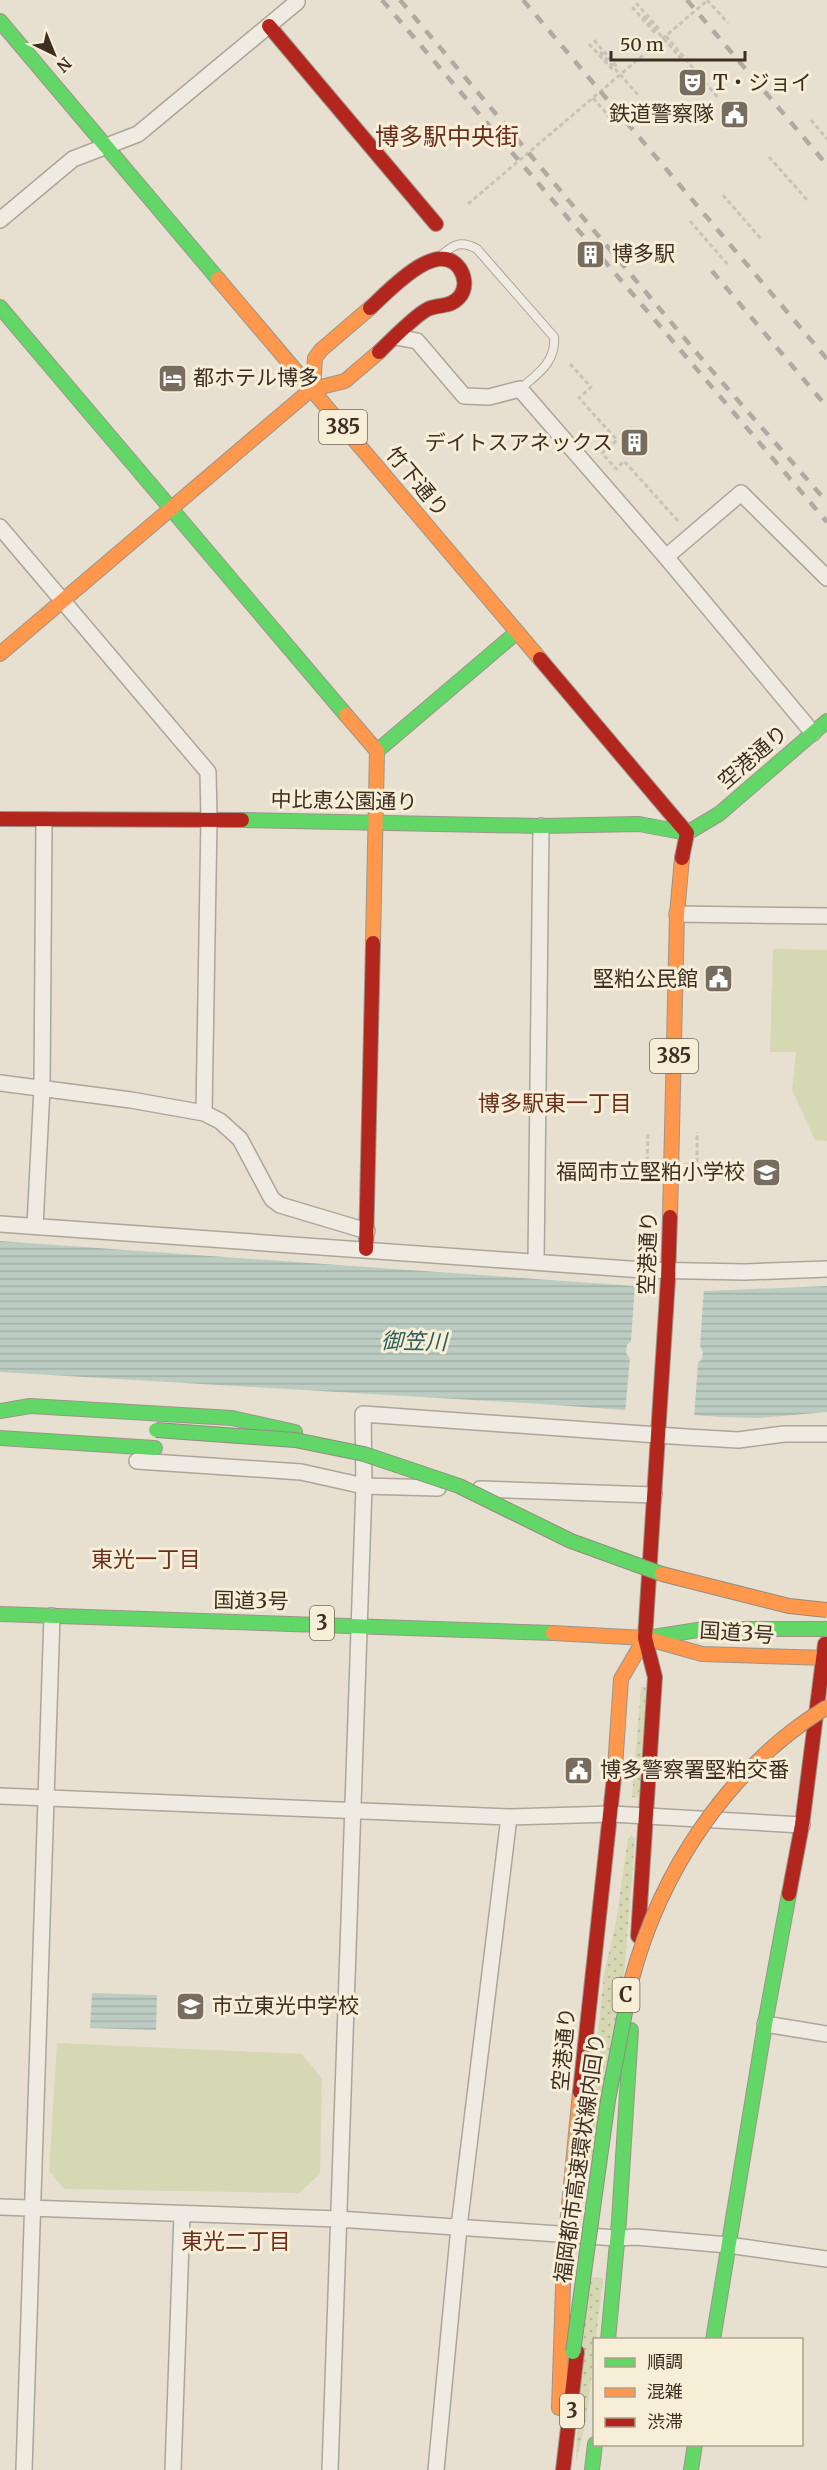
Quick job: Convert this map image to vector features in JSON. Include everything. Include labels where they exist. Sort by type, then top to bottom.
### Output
[{"type":"main road","name":"竹下通り","points":[[0,21],[687,833]]},
{"type":"main road","points":[[269,26],[436,224]]},
{"type":"main road","points":[[0,654],[313,389],[345,381],[428,309],[443,307],[456,300],[465,286],[463,272],[454,261],[440,257],[424,262],[321,351],[315,358],[313,389]]},
{"type":"main road","points":[[0,307],[377,751],[366,1249]]},
{"type":"main road","points":[[377,751],[517,632]]},
{"type":"main road","name":"空港通り","points":[[608,2338],[655,1677],[645,1638],[669,1275],[680,867],[687,833],[719,814],[827,722]]},
{"type":"main road","name":"中比恵公園通り","points":[[0,819],[209,819],[541,826],[639,824],[687,833]]},
{"type":"main road","points":[[0,1411],[40,1406],[232,1418],[268,1425],[459,1486],[571,1541],[670,1577],[789,1606],[827,1610]]},
{"type":"main road","points":[[0,1420],[24,1421]]},
{"type":"main road","points":[[144,1429],[295,1440],[364,1454]]},
{"type":"main road","points":[[0,1438],[166,1448]]},
{"type":"main road","points":[[295,1458],[328,1464]]},
{"type":"main road","points":[[350,1468],[410,1485],[452,1501]]},
{"type":"main road","points":[[638,1584],[659,1591]]},
{"type":"main road","name":"国道3号","points":[[0,1614],[359,1624],[645,1638],[705,1629],[827,1629]]},
{"type":"main road","points":[[766,1614],[827,1622]]},
{"type":"main road","points":[[712,2338],[765,2024],[802,1826],[827,1636]]},
{"type":"main road","name":"空港通り","points":[[554,2470],[559,2429],[560,2331],[567,2234],[591,1979],[612,1814],[621,1679],[645,1638]]},
{"type":"main road","name":"国道3号","points":[[645,1638],[702,1654],[825,1659]]},
{"type":"main road","name":"C","points":[[564,2470],[575,2352],[620,2038],[634,1975],[658,1906],[672,1876],[717,1809],[776,1748],[827,1709]]},
{"type":"main road","points":[[592,2470],[595,2446]]},
{"type":"main road","points":[[691,2470],[695,2446]]},
{"type":"street","points":[[0,220],[73,159],[138,134],[269,26],[297,2],[296,0]]},
{"type":"street","points":[[396,337],[417,341],[464,396],[489,397],[520,390],[666,557],[813,733]]},
{"type":"street","points":[[666,557],[741,493],[827,578]]},
{"type":"street","points":[[0,527],[208,772],[204,1113]]},
{"type":"street","points":[[35,1226],[42,1088],[44,820]]},
{"type":"street","points":[[536,1262],[541,826]]},
{"type":"street","points":[[677,914],[827,916]]},
{"type":"street","points":[[0,1083],[131,1100],[204,1113],[220,1121],[240,1139],[272,1199],[280,1205],[367,1231]]},
{"type":"street","points":[[0,1224],[366,1249],[669,1275],[827,1269]]},
{"type":"street","points":[[330,2470],[364,1485],[363,1414],[660,1432],[738,1440],[784,1434],[827,1434]]},
{"type":"street","points":[[0,1444],[21,1450],[91,1457],[301,1472],[364,1485],[654,1495]]},
{"type":"street","points":[[24,2470],[52,1616]]},
{"type":"street","points":[[0,1796],[509,1817],[612,1814],[802,1826]]},
{"type":"street","points":[[436,2470],[459,2227],[509,1817]]},
{"type":"street","points":[[765,2024],[827,2034]]},
{"type":"street","points":[[0,2207],[338,2219],[617,2238],[636,2237],[728,2245],[827,2259]]},
{"type":"street","points":[[173,2470],[182,2214]]},
{"type":"lane","points":[[440,257],[452,246],[466,243],[477,249],[554,337],[555,350],[550,362],[520,390]]},
{"type":"path","points":[[468,204],[708,0],[728,23]]},
{"type":"path","points":[[636,3],[660,30]]},
{"type":"path","points":[[632,7],[655,33]]},
{"type":"path","points":[[644,16],[683,61]]},
{"type":"path","points":[[666,36],[719,99]]},
{"type":"path","points":[[594,40],[617,67]]},
{"type":"path","points":[[589,44],[613,70]]},
{"type":"path","points":[[600,52],[640,97]]},
{"type":"path","points":[[593,98],[613,121]]},
{"type":"path","points":[[811,120],[827,139]]},
{"type":"path","points":[[769,157],[808,201]]},
{"type":"path","points":[[723,195],[762,240]]},
{"type":"path","points":[[690,221],[729,266]]},
{"type":"path","points":[[570,364],[591,387],[579,398],[617,440],[602,453],[616,469],[624,461],[680,522]]},
{"type":"path","points":[[648,1134],[647,1164],[696,1165],[697,1132]]},
{"type":"green space","points":[[773,949],[827,950],[827,1141],[815,1140],[792,1090],[796,1052],[770,1052]]},
{"type":"green space","points":[[641,1687],[646,1687],[639,1798],[632,1797]]},
{"type":"green space","points":[[631,1835],[635,1838],[618,2053],[581,2198],[604,1974],[616,1922],[628,1839]]},
{"type":"green space","points":[[57,2043],[302,2054],[322,2079],[320,2174],[299,2193],[64,2189],[49,2171]]},
{"type":"green space","points":[[582,2277],[603,2278],[596,2338],[593,2338],[593,2364],[587,2416],[576,2461]]},
{"type":"water","name":"御笠川","points":[[0,1241],[706,1291],[827,1286],[827,1412],[760,1418],[721,1417],[0,1372]]},
{"type":"water","points":[[92,1993],[157,1995],[156,2030],[90,2028]]},
{"type":"pier","points":[[635,1283],[704,1288],[700,1346],[703,1352],[702,1359],[698,1363],[694,1419],[625,1413],[630,1358],[626,1353],[627,1345],[631,1341]]},
{"type":"railway","points":[[382,0],[827,522]]},
{"type":"railway","points":[[400,0],[707,365],[827,502]]},
{"type":"railway","points":[[523,0],[827,359]]},
{"type":"railway","points":[[687,0],[827,165]]},
{"type":"railway","points":[[712,271],[827,407]]},
{"type":"traffic: fast","points":[[0,21],[218,279]]},
{"type":"traffic: fast","points":[[0,307],[346,715]]},
{"type":"traffic: fast","points":[[377,751],[517,632]]},
{"type":"traffic: fast","points":[[242,820],[541,826],[639,824],[687,833],[719,814],[827,721]]},
{"type":"traffic: fast","points":[[0,1411],[30,1406],[232,1418],[295,1432]]},
{"type":"traffic: fast","points":[[156,1430],[295,1440],[364,1454],[459,1486],[571,1541],[662,1574]]},
{"type":"traffic: fast","points":[[0,1438],[155,1448]]},
{"type":"traffic: fast","points":[[0,1614],[553,1633]]},
{"type":"traffic: fast","points":[[653,1637],[704,1629],[827,1629]]},
{"type":"traffic: fast","points":[[713,2338],[765,2024],[789,1894]]},
{"type":"traffic: fast","points":[[573,2352],[608,2100],[631,1982]]},
{"type":"traffic: fast","points":[[608,2338],[619,2221],[631,2030]]},
{"type":"traffic: fast","points":[[592,2470],[595,2446]]},
{"type":"traffic: fast","points":[[691,2470],[695,2446]]},
{"type":"traffic: slow","points":[[218,279],[540,659]]},
{"type":"traffic: slow","points":[[313,389],[315,358],[321,350],[370,308]]},
{"type":"traffic: slow","points":[[0,654],[307,393],[313,389],[345,381],[379,352]]},
{"type":"traffic: slow","points":[[346,715],[377,751],[373,943]]},
{"type":"traffic: slow","points":[[670,1217],[677,914],[682,858]]},
{"type":"traffic: slow","points":[[662,1574],[789,1606],[827,1610]]},
{"type":"traffic: slow","points":[[553,1633],[645,1638],[702,1654],[827,1658]]},
{"type":"traffic: slow","points":[[615,1768],[621,1679],[645,1638]]},
{"type":"traffic: slow","points":[[631,1982],[660,1901],[680,1862],[703,1826],[729,1792],[759,1760],[791,1732],[827,1707]]},
{"type":"traffic: slow","points":[[559,2408],[564,2257],[580,2092]]},
{"type":"traffic: jam","points":[[269,26],[436,224]]},
{"type":"traffic: jam","points":[[370,308],[413,270],[427,263],[439,259],[451,261],[463,275],[464,289],[454,302],[432,307],[423,312],[379,352]]},
{"type":"traffic: jam","points":[[540,659],[687,833],[682,858]]},
{"type":"traffic: jam","points":[[0,819],[242,820]]},
{"type":"traffic: jam","points":[[366,1249],[373,943]]},
{"type":"traffic: jam","points":[[645,1638],[670,1217]]},
{"type":"traffic: jam","points":[[638,1936],[655,1677],[645,1638]]},
{"type":"traffic: jam","points":[[789,1894],[802,1825],[825,1644]]},
{"type":"traffic: jam","points":[[580,2092],[615,1768]]},
{"type":"traffic: jam","points":[[563,2470],[577,2352]]},
{"type":"place","name":"T・ジョイ","points":[[692,83]]},
{"type":"place","name":"鉄道警察隊","points":[[735,114]]},
{"type":"place","name":"博多駅","points":[[591,254]]},
{"type":"place","name":"都ホテル博多","points":[[172,378]]},
{"type":"place","name":"デイトスアネックス","points":[[634,443]]},
{"type":"place","name":"堅粕公民館","points":[[719,979]]},
{"type":"place","name":"福岡市立堅粕小学校","points":[[766,1172]]},
{"type":"place","name":"博多警察署堅粕交番","points":[[579,1770]]},
{"type":"place","name":"市立東光中学校","points":[[191,2006]]},
{"type":"district","name":"博多駅中央街","points":[[447,137]]},
{"type":"district","name":"博多駅東一丁目","points":[[555,1103]]},
{"type":"district","name":"東光一丁目","points":[[146,1559]]},
{"type":"district","name":"東光二丁目","points":[[236,2241]]}]
